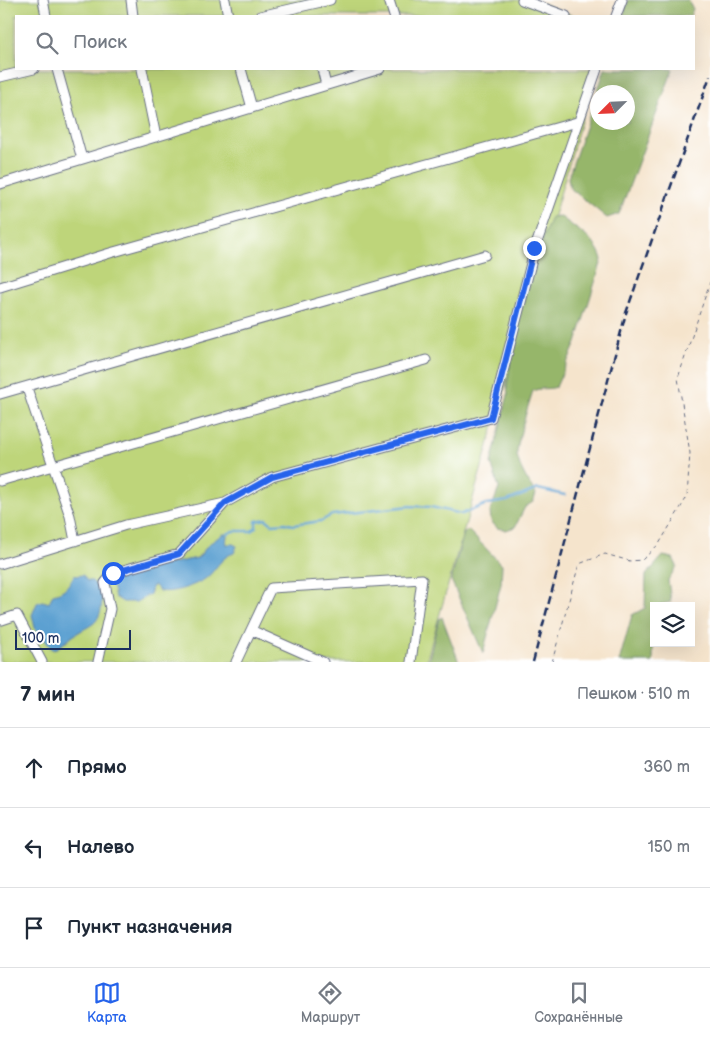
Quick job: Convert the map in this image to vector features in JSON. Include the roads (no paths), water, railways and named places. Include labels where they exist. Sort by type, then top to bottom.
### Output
[{"type":"lane","points":[[43,0],[46,15]]},
{"type":"lane","points":[[131,0],[133,15]]},
{"type":"lane","points":[[225,0],[228,15]]},
{"type":"lane","points":[[263,15],[304,3],[330,0]]},
{"type":"lane","points":[[388,0],[394,15]]},
{"type":"lane","points":[[522,0],[563,15]]},
{"type":"lane","points":[[616,15],[622,0]]},
{"type":"lane","points":[[304,3],[308,15]]},
{"type":"lane","points":[[0,77],[30,70]]},
{"type":"lane","points":[[57,70],[82,159]]},
{"type":"lane","points":[[142,70],[156,136]]},
{"type":"lane","points":[[241,70],[252,108]]},
{"type":"lane","points":[[322,70],[326,85]]},
{"type":"lane","points":[[0,184],[377,70]]},
{"type":"lane","points":[[0,564],[135,523],[225,503],[272,477],[491,418],[534,248],[596,70]]},
{"type":"lane","points":[[0,287],[110,253],[577,122]]},
{"type":"lane","points":[[0,394],[27,388],[485,255]]},
{"type":"lane","points":[[0,481],[426,360]]},
{"type":"lane","points":[[27,388],[70,516],[75,541]]},
{"type":"lane","points":[[98,662],[110,609],[105,583],[113,573],[179,554],[225,503]]},
{"type":"lane","points":[[236,662],[271,588],[422,579],[411,662]]},
{"type":"lane","points":[[0,610],[1,621],[17,615],[42,662]]},
{"type":"lane","points":[[251,630],[323,662]]},
{"type":"water","points":[[223,534],[227,534],[226,544],[237,546],[234,553],[225,558],[205,579],[189,587],[164,592],[159,591],[155,585],[152,587],[150,594],[136,602],[123,602],[115,597],[112,585],[120,577],[198,558],[209,544]]},
{"type":"water","points":[[83,575],[87,581],[92,581],[99,590],[102,605],[99,616],[92,625],[53,650],[35,628],[32,615],[37,603],[42,601],[49,603],[53,594],[65,588],[74,576]]},
{"type":"waterway","points":[[227,534],[233,531],[252,531],[256,527],[256,521],[266,519],[272,524],[285,523],[293,525],[321,521],[332,515],[410,506],[431,507],[462,514],[487,504],[507,501],[538,489],[565,495]]},
{"type":"railway","points":[[533,662],[626,313],[710,76]]}]
